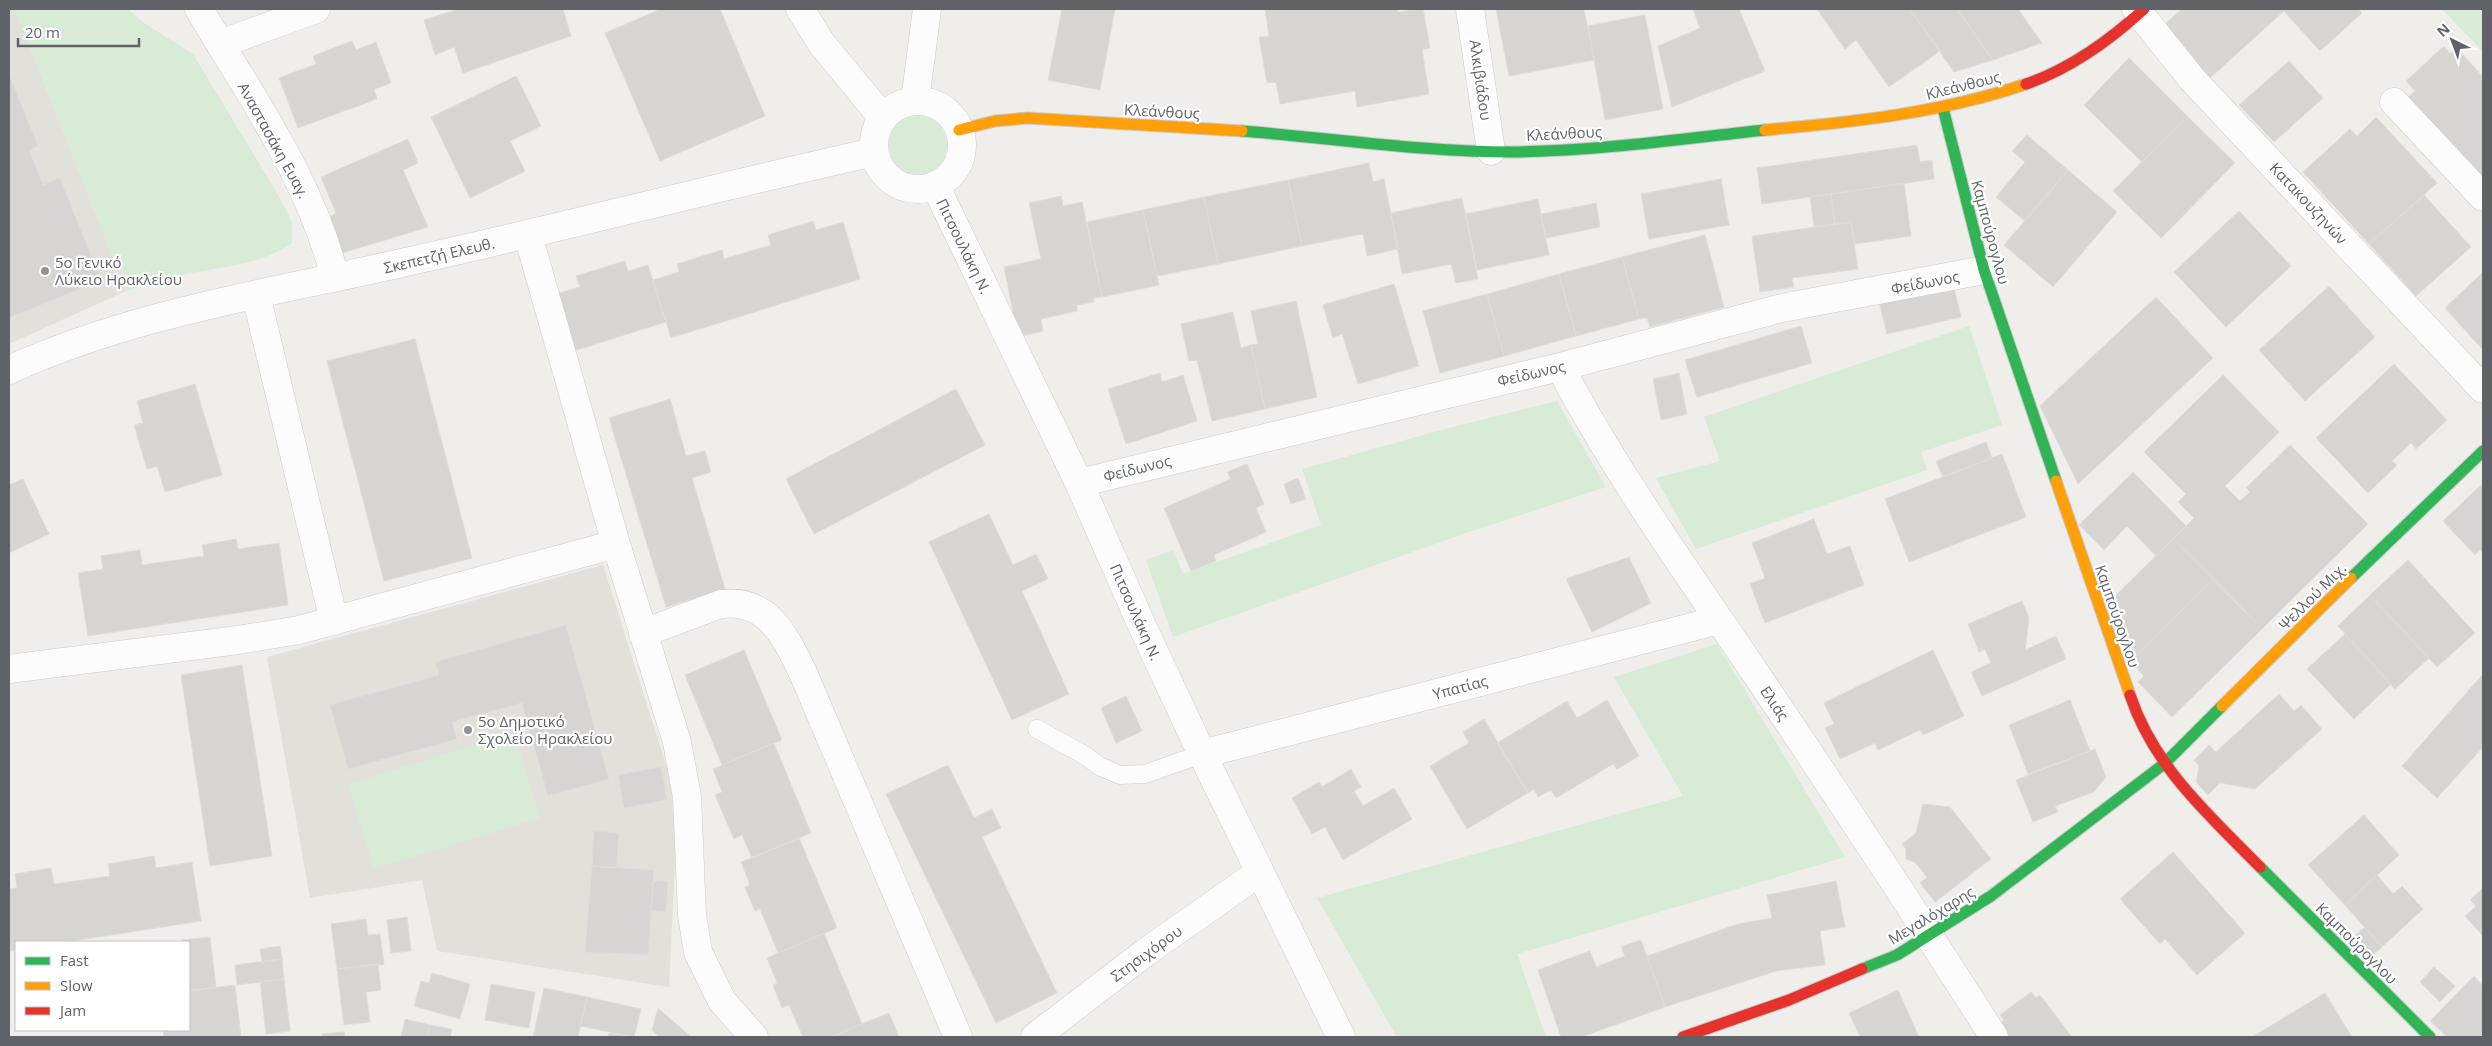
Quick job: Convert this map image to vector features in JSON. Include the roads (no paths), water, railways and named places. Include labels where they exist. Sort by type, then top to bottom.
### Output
[{"type":"street","name":"Αναστασάκη Ευαγ.","points":[[199,9],[298,178],[327,248],[334,278]]},
{"type":"street","points":[[220,44],[316,9]]},
{"type":"street","points":[[800,9],[822,44],[883,118]]},
{"type":"street","points":[[915,101],[927,9]]},
{"type":"street","name":"Αλκιβιάδου","points":[[1470,9],[1491,151]]},
{"type":"street","name":"Κλεάνθους","points":[[959,130],[995,121],[1048,120],[1190,127],[1443,150],[1560,150],[1638,144],[1830,123],[1943,108],[2006,91],[2056,71],[2097,46],[2140,10]]},
{"type":"street","name":"Κατακουζηνών","points":[[2140,10],[2192,78],[2483,389]]},
{"type":"street","points":[[915,101],[928,102],[943,108],[956,122],[962,148],[956,166],[944,181],[916,189],[896,184],[880,169],[874,152],[875,133],[883,118],[896,106],[915,101]]},
{"type":"street","points":[[2394,102],[2483,197]]},
{"type":"street","name":"Καμπούρογλου","points":[[1943,108],[1984,270],[2139,723],[2164,764],[2195,801],[2430,1037]]},
{"type":"street","name":"Σκεπετζή Ελευθ.","points":[[9,370],[96,337],[256,295],[528,235],[673,197],[874,152]]},
{"type":"street","name":"Πιτσουλάκη Ν.","points":[[935,185],[1079,483],[1148,639],[1202,754],[1341,1037]]},
{"type":"street","points":[[528,235],[682,767],[689,823],[692,915],[698,952],[722,1000],[754,1037]]},
{"type":"street","name":"Φείδωνος","points":[[1079,483],[1560,367],[1782,308],[1984,270]]},
{"type":"street","points":[[256,295],[334,621]]},
{"type":"street","name":"Ελιάς","points":[[1560,367],[1585,414],[1719,620],[1930,936],[1994,1037]]},
{"type":"street","name":"Ψελλού Μιχ.","points":[[2164,764],[2384,545],[2483,451]]},
{"type":"street","points":[[9,669],[271,635],[334,621],[616,544]]},
{"type":"street","points":[[643,633],[721,604],[734,602],[755,607],[774,623],[803,673],[958,1037]]},
{"type":"street","name":"Υπατίας","points":[[1202,754],[1719,620]]},
{"type":"street","name":"Μεγαλόχαρης","points":[[1683,1037],[1850,975],[1896,955],[1930,936],[1991,896],[2164,764]]},
{"type":"street","name":"Στησιχόρου","points":[[1034,1037],[1146,952],[1260,872]]},
{"type":"lane","points":[[1037,729],[1086,756],[1099,766],[1120,775],[1145,774],[1202,754]]},
{"type":"place","name":"5ο Γενικό Λύκειο Ηρακλείου","points":[[45,271]]},
{"type":"place","name":"5ο Δημοτικό Σχολείο Ηρακλείου","points":[[468,730]]}]
